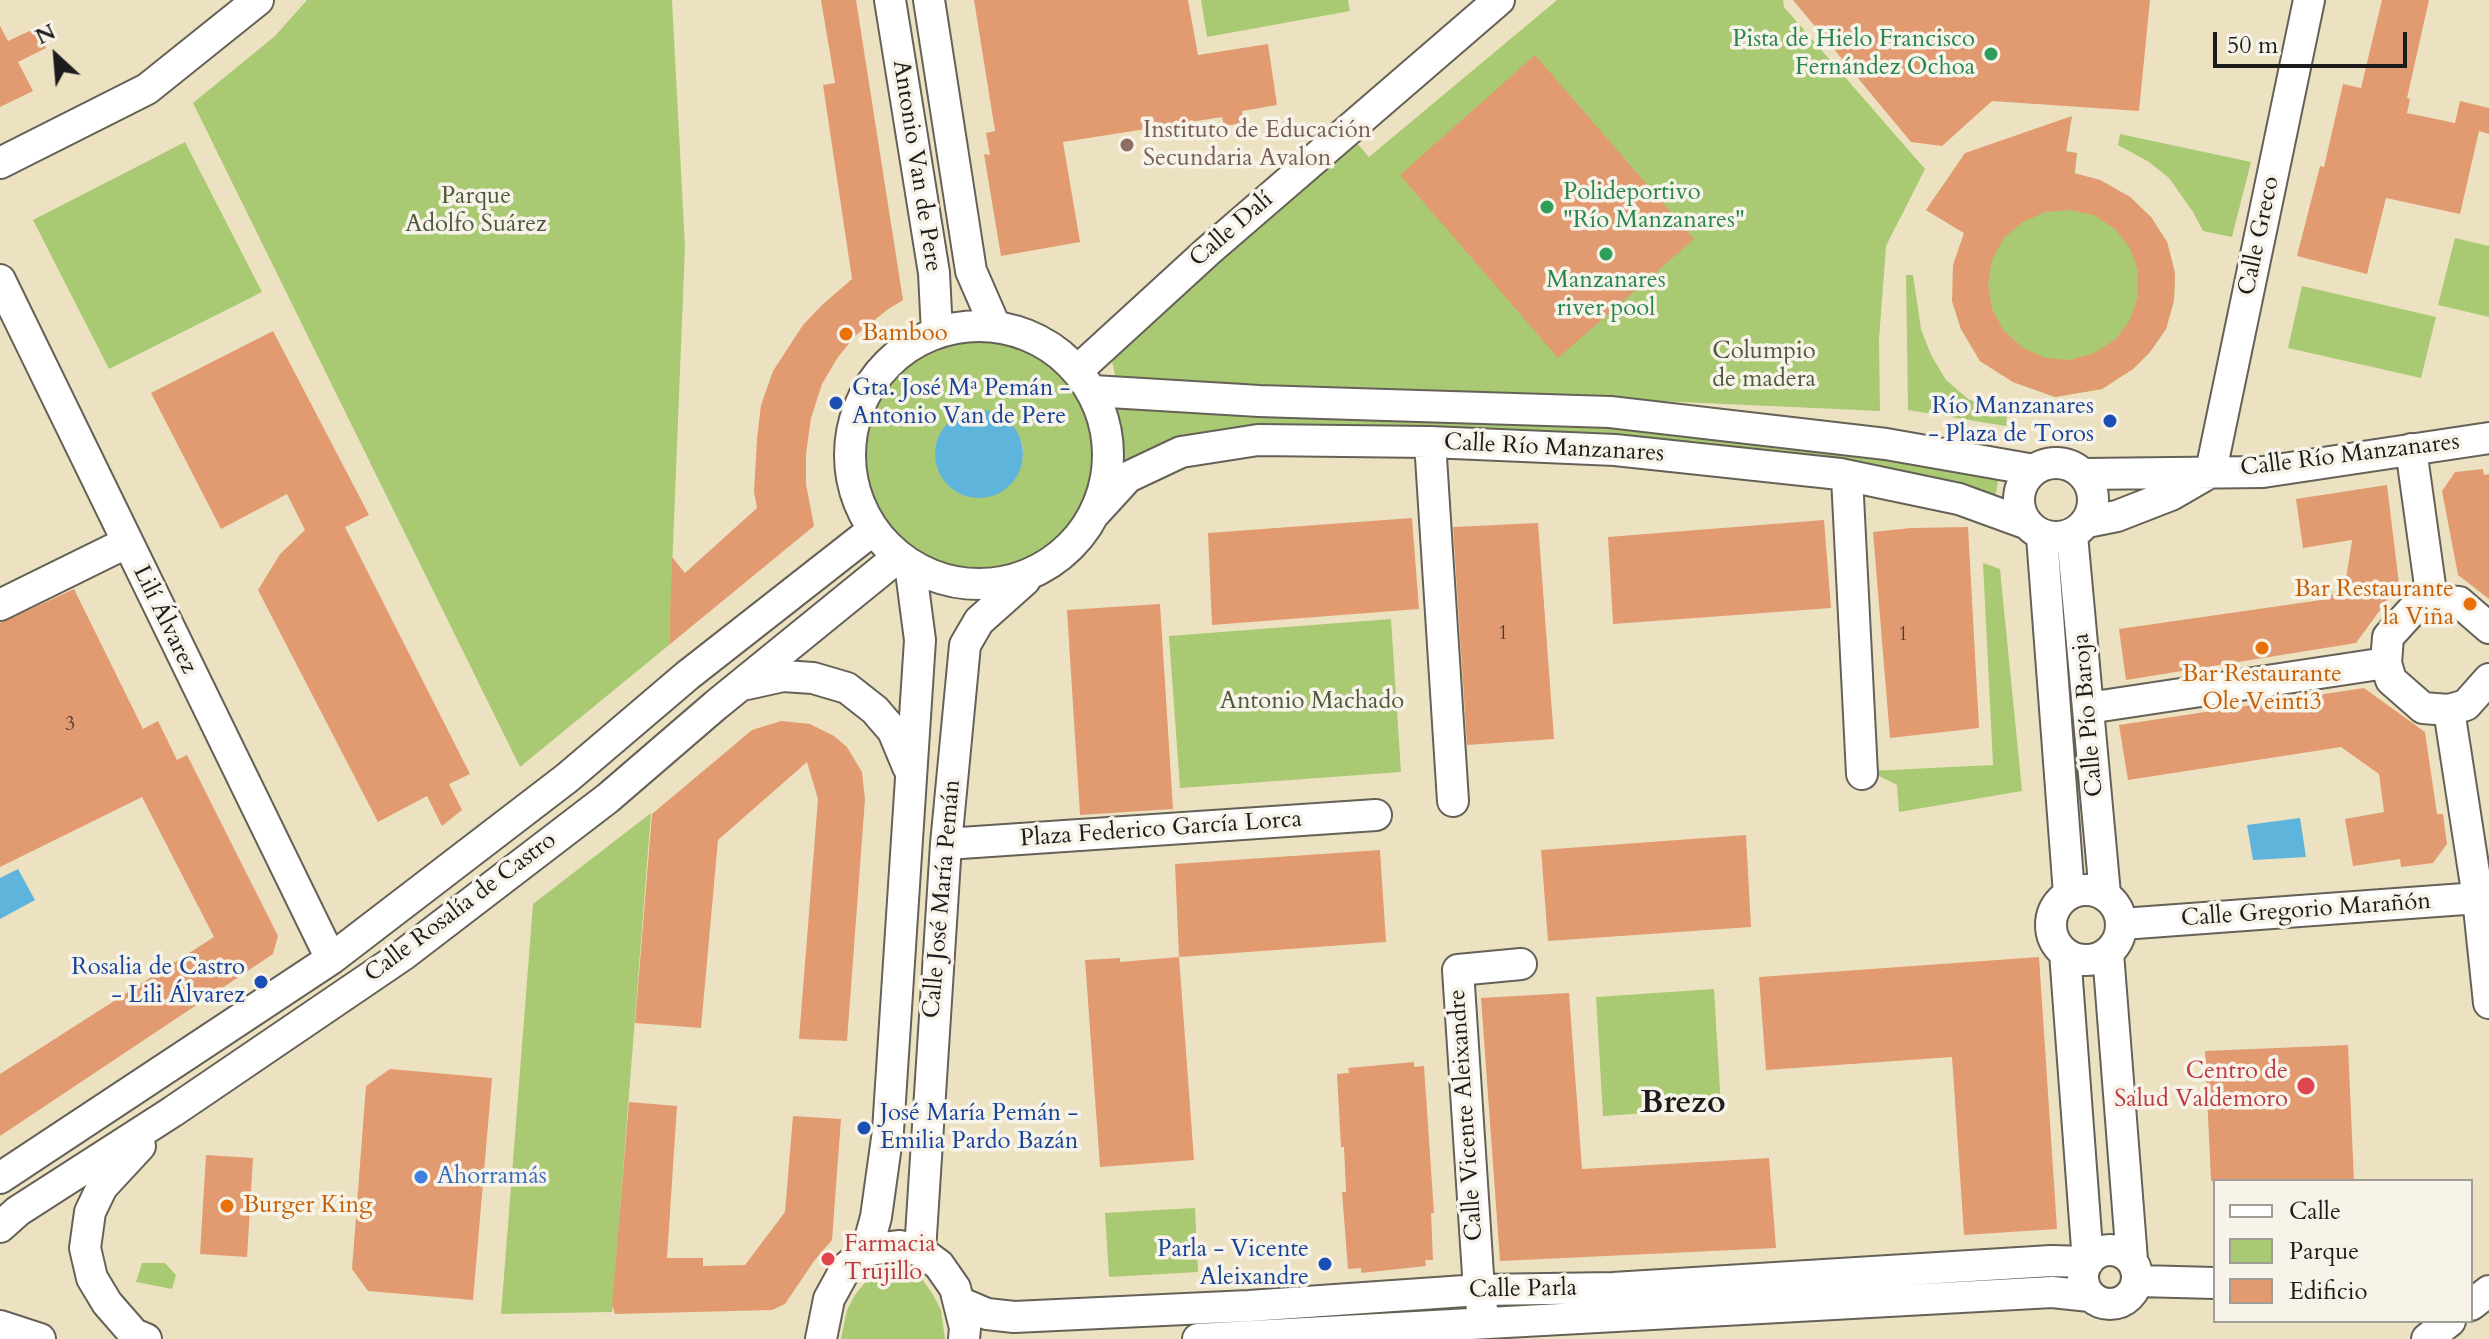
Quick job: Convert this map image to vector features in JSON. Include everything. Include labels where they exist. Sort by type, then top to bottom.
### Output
[{"type":"street","points":[[0,163],[147,89],[258,0]]},
{"type":"street","name":"Antonio Van de Pere","points":[[890,0],[934,273],[937,333]]},
{"type":"street","name":"Antonio Van de Pere","points":[[929,0],[971,271],[995,326]]},
{"type":"street","name":"Calle Dalí","points":[[1085,380],[1162,291],[1499,0]]},
{"type":"street","name":"Calle Greco","points":[[2211,471],[2309,0]]},
{"type":"street","name":"Lilí Álvarez","points":[[0,280],[331,959]]},
{"type":"street","points":[[969,326],[995,326],[1031,336],[1059,352],[1085,380],[1106,422],[1110,453],[1106,485],[1096,512],[1077,541],[1056,560],[1032,574],[992,585],[961,584],[927,574],[904,561],[873,530],[856,497],[849,465],[851,438],[856,412],[883,367],[904,349],[937,333],[969,326]]},
{"type":"street","name":"Calle Río Manzanares","points":[[1085,380],[1259,401],[1610,412],[1886,444],[2034,470]]},
{"type":"street","name":"Calle Río Manzanares","points":[[2083,474],[2263,472],[2489,438]]},
{"type":"street","name":"Calle Río Manzanares","points":[[1096,512],[1128,477],[1181,452],[1258,440],[1430,442],[1615,450],[1847,477],[1959,499],[2034,529]]},
{"type":"street","points":[[1430,442],[1453,801]]},
{"type":"street","points":[[2411,449],[2432,600]]},
{"type":"street","points":[[2059,463],[2083,474],[2094,497],[2079,529],[2034,529],[2018,505],[2021,485],[2034,470],[2059,463]]},
{"type":"street","name":"Calle Río Manzanares","points":[[2079,529],[2171,495],[2211,471]]},
{"type":"street","points":[[1847,477],[1862,774]]},
{"type":"street","name":"Calle Pío Baroja","points":[[2034,529],[2069,894]]},
{"type":"street","name":"Calle Pío Baroja","points":[[2079,529],[2088,708],[2105,894]]},
{"type":"street","name":"Calle Rosalía de Castro","points":[[0,1178],[331,959],[567,778],[688,675],[873,530]]},
{"type":"street","points":[[0,605],[126,543]]},
{"type":"street","name":"Calle Rosalía de Castro","points":[[0,1227],[18,1211],[172,1112],[403,955],[608,798],[742,685],[904,561]]},
{"type":"street","name":"Calle José María Pemán","points":[[867,1250],[876,1217],[888,1131],[920,640],[904,561]]},
{"type":"street","name":"Calle José María Pemán","points":[[920,1251],[946,844],[965,645],[979,621],[1032,574]]},
{"type":"street","points":[[2489,628],[2459,602],[2432,600],[2417,605],[2388,637],[2386,663],[2391,680],[2423,708],[2449,710],[2466,705],[2489,679]]},
{"type":"street","points":[[2088,708],[2386,663]]},
{"type":"street","points":[[742,685],[783,676],[813,678],[847,688],[875,710],[893,731],[911,772]]},
{"type":"street","points":[[2449,710],[2484,896],[2489,1003]]},
{"type":"street","name":"Plaza Federico García Lorca","points":[[946,844],[1376,815]]},
{"type":"street","points":[[2087,889],[2105,894],[2114,902],[2122,924],[2121,935],[2108,953],[2098,959],[2075,959],[2065,953],[2053,937],[2051,917],[2055,908],[2069,894],[2087,889]]},
{"type":"street","name":"Calle Gregorio Marañón","points":[[2122,924],[2484,896]]},
{"type":"street","points":[[2065,953],[2088,1262]]},
{"type":"street","points":[[2108,953],[2135,1270],[2133,1293],[2124,1301],[2112,1305],[2100,1303],[2090,1296],[2084,1285],[2083,1273],[2088,1262],[2098,1253],[2109,1250],[2122,1252],[2135,1270],[2213,1283]]},
{"type":"street","name":"Calle Vicente Aleixandre","points":[[1486,1331],[1479,1290],[1458,970],[1521,964]]},
{"type":"street","points":[[146,1339],[134,1334],[107,1303],[92,1278],[85,1248],[90,1212],[102,1187],[172,1112]]},
{"type":"street","points":[[821,1339],[829,1299],[846,1268],[867,1250],[900,1246],[920,1251],[939,1265],[955,1288],[961,1303],[964,1339]]},
{"type":"street","name":"Calle Parla","points":[[961,1303],[987,1314],[1014,1317],[1249,1306],[1479,1290],[1613,1288],[2035,1262],[2088,1262]]},
{"type":"street","points":[[2473,1303],[2489,1291]]},
{"type":"street","name":"Calle Parla","points":[[1198,1339],[1654,1327],[2052,1292],[2090,1296]]},
{"type":"street","points":[[2427,1339],[2447,1323]]},
{"type":"street","points":[[0,1326],[40,1339]]},
{"type":"green space","name":"Parque Adolfo Suárez","points":[[307,0],[672,0],[685,246],[669,645],[520,767],[193,103],[275,36]]},
{"type":"green space","points":[[1201,0],[1348,0],[1350,11],[1207,37]]},
{"type":"green space","name":"Columpio de madera","points":[[1557,0],[1783,0],[1784,7],[1925,169],[1886,246],[1879,339],[1880,411],[1570,397],[1117,385],[1110,351],[1349,134],[1369,157]]},
{"type":"green space","points":[[2070,130],[2066,151],[2077,153],[2075,174],[2100,180],[2130,197],[2151,217],[2167,242],[2175,273],[2174,300],[2166,329],[2133,369],[2102,389],[2055,397],[2013,382],[1980,361],[1961,329],[1952,301],[1964,233],[1926,210],[1949,177],[1974,154]]},
{"type":"green space","points":[[2120,134],[2251,162],[2232,237],[2203,231],[2169,178],[2149,162],[2118,145]]},
{"type":"green space","points":[[185,142],[262,292],[109,369],[33,220]]},
{"type":"green space","points":[[2455,238],[2489,246],[2489,317],[2438,305]]},
{"type":"green space","points":[[1906,275],[1913,275],[1921,329],[1931,355],[1946,380],[1968,399],[2007,416],[2006,426],[1908,410]]},
{"type":"green space","points":[[2302,286],[2436,317],[2421,378],[2288,348]]},
{"type":"green space","points":[[974,338],[1013,343],[1047,359],[1075,386],[1092,420],[1097,458],[1089,495],[1070,528],[1041,554],[1006,568],[967,570],[930,560],[898,538],[875,507],[864,470],[865,432],[879,396],[904,366],[937,346]],"holes":[[[985,411],[998,415],[1018,434],[1023,447],[1023,461],[971,412]]]},
{"type":"green space","points":[[1110,401],[1585,415],[2000,471],[1995,499],[1408,436],[1124,469]]},
{"type":"green space","points":[[1983,563],[2000,569],[2022,791],[1899,812],[1897,785],[1869,771],[1993,765]]},
{"type":"green space","name":"Antonio Machado","points":[[1391,619],[1401,772],[1180,788],[1169,636]]},
{"type":"green space","points":[[651,813],[612,1312],[501,1314],[533,904]]},
{"type":"green space","points":[[1714,989],[1721,1108],[1603,1116],[1596,997]]},
{"type":"green space","points":[[1195,1208],[1198,1272],[1109,1277],[1105,1213]]},
{"type":"green space","points":[[142,1263],[165,1263],[176,1275],[172,1289],[136,1282]]},
{"type":"green space","points":[[894,1269],[908,1271],[922,1279],[941,1310],[945,1339],[841,1339],[847,1310],[855,1295],[867,1280]]},
{"type":"water","points":[[979,410],[996,414],[1010,423],[1019,437],[1023,454],[1019,471],[1010,485],[996,494],[979,498],[962,494],[948,485],[939,471],[935,454],[939,437],[948,423],[962,414]]},
{"type":"water","points":[[2300,818],[2306,857],[2253,860],[2247,825]]},
{"type":"water","points":[[18,869],[35,900],[0,919],[0,878]]},
{"type":"building","points":[[821,0],[856,0],[903,300],[856,335],[822,384],[811,418],[806,454],[806,484],[814,526],[669,645],[672,557],[685,573],[757,508],[754,492],[757,439],[761,405],[773,371],[803,325],[852,279],[823,85],[835,83]]},
{"type":"building","points":[[974,0],[1188,0],[1198,55],[1268,44],[1277,105],[1242,111],[1244,123],[1224,126],[1222,117],[1063,142],[1080,242],[1001,256],[984,154],[990,155],[986,133],[995,131]]},
{"type":"building","name":"Pista de Hielo Francisco Fernández Ochoa","points":[[1793,0],[2150,0],[2139,111],[1992,101],[1942,146],[1911,142]]},
{"type":"building","points":[[2382,0],[2429,0],[2407,98],[2410,99],[2407,113],[2455,123],[2460,101],[2489,108],[2489,134],[2479,131],[2460,214],[2386,198],[2367,274],[2297,256],[2320,166],[2324,167],[2343,84],[2361,88]]},
{"type":"building","points":[[0,26],[8,41],[36,28],[46,48],[18,62],[33,91],[0,107]]},
{"type":"building","name":"Polideportivo \"Río Manzanares\"","points":[[1535,55],[1694,239],[1558,358],[1400,175]]},
{"type":"building","points":[[2072,116],[2066,152],[2077,153],[2074,173],[2100,180],[2130,197],[2151,217],[2167,242],[2175,273],[2174,300],[2166,329],[2133,369],[2102,389],[2055,397],[2013,382],[1980,361],[1961,329],[1952,301],[1953,265],[1964,233],[1926,210],[1965,153]],"holes":[[[2070,210],[2094,215],[2115,229],[2130,248],[2138,271],[2138,296],[2130,320],[2115,340],[2094,353],[2070,360],[2046,358],[2023,348],[2004,331],[1992,309],[1988,285],[1992,260],[2004,238],[2023,222],[2045,212]]]},
{"type":"building","points":[[273,331],[369,515],[345,527],[470,774],[449,784],[462,810],[442,826],[427,796],[378,822],[258,590],[280,554],[305,530],[287,494],[221,529],[151,393]]},
{"type":"building","points":[[2483,469],[2484,475],[2489,474],[2489,599],[2458,575],[2442,491],[2455,472]]},
{"type":"building","points":[[2387,485],[2399,584],[2356,643],[2126,680],[2119,629],[2328,599],[2346,579],[2352,540],[2303,548],[2296,499]]},
{"type":"building","points":[[1412,518],[1419,609],[1212,625],[1208,533]]},
{"type":"building","points":[[1824,520],[1831,608],[1613,624],[1608,537]]},
{"type":"building","points":[[1538,523],[1554,739],[1467,745],[1453,527]]},
{"type":"building","points":[[1968,527],[1979,728],[1890,738],[1873,532]]},
{"type":"building","points":[[74,589],[143,729],[158,721],[177,760],[187,755],[278,936],[273,954],[0,1136],[0,1074],[214,937],[142,797],[0,867],[0,623]]},
{"type":"building","points":[[1160,604],[1173,809],[1080,815],[1067,610]]},
{"type":"building","points":[[2364,688],[2425,732],[2437,814],[2443,814],[2447,844],[2433,863],[2401,867],[2400,859],[2353,866],[2345,819],[2384,812],[2379,774],[2341,747],[2128,780],[2119,725]]},
{"type":"building","points":[[781,721],[810,724],[834,736],[847,747],[862,772],[865,799],[847,1041],[799,1039],[818,799],[807,762],[718,840],[701,1028],[635,1023],[652,814],[752,730]]},
{"type":"building","points":[[1746,835],[1751,927],[1548,941],[1541,850]]},
{"type":"building","points":[[1380,850],[1386,942],[1179,957],[1175,864]]},
{"type":"building","points":[[1179,957],[1194,1160],[1100,1167],[1085,960],[1120,958],[1120,962]]},
{"type":"building","points":[[2039,957],[2057,1229],[1964,1235],[1952,1057],[1766,1070],[1759,977]]},
{"type":"building","points":[[1569,993],[1582,1169],[1769,1158],[1776,1248],[1500,1261],[1481,998]]},
{"type":"building","points":[[2348,1045],[2354,1179],[2211,1181],[2205,1051]]},
{"type":"building","points":[[1414,1062],[1414,1067],[1424,1066],[1434,1213],[1431,1213],[1433,1260],[1425,1260],[1426,1266],[1361,1273],[1361,1268],[1348,1269],[1342,1192],[1346,1192],[1344,1147],[1341,1147],[1337,1074],[1349,1073],[1348,1068]]},
{"type":"building","name":"Ahorramás","points":[[390,1069],[492,1078],[473,1300],[368,1291],[352,1269],[366,1086]]},
{"type":"building","points":[[629,1102],[677,1106],[667,1258],[703,1258],[703,1266],[745,1265],[785,1212],[793,1116],[841,1119],[832,1240],[785,1304],[772,1310],[615,1314],[612,1305]]},
{"type":"building","name":"Burger King","points":[[206,1155],[253,1158],[247,1257],[200,1254]]},
{"type":"place","name":"Pista de Hielo Francisco Fernández Ochoa","points":[[1991,54]]},
{"type":"place","name":"Instituto de Educación Secundaria Avalon","points":[[1127,145]]},
{"type":"place","name":"Polideportivo \"Río Manzanares\"","points":[[1547,207]]},
{"type":"place","name":"Manzanares river pool","points":[[1606,254]]},
{"type":"place","name":"Bamboo","points":[[846,334]]},
{"type":"place","name":"Gta. José Mª Pemán - Antonio Van de Pere","points":[[836,403]]},
{"type":"place","name":"Río Manzanares - Plaza de Toros","points":[[2110,421]]},
{"type":"place","name":"Bar Restaurante la Viña","points":[[2470,604]]},
{"type":"place","name":"Bar Restaurante Ole Veinti3","points":[[2262,648]]},
{"type":"place","name":"Rosalia de Castro - Lili Álvarez","points":[[261,982]]},
{"type":"place","name":"Centro de Salud Valdemoro","points":[[2306,1086]]},
{"type":"place","name":"José María Pemán - Emilia Pardo Bazán","points":[[864,1128]]},
{"type":"place","name":"Ahorramás","points":[[421,1177]]},
{"type":"place","name":"Burger King","points":[[227,1206]]},
{"type":"place","name":"Farmacia Trujillo","points":[[828,1259]]},
{"type":"place","name":"Parla - Vicente Aleixandre","points":[[1325,1264]]},
{"type":"district","name":"Brezo","points":[[1683,1105]]}]
